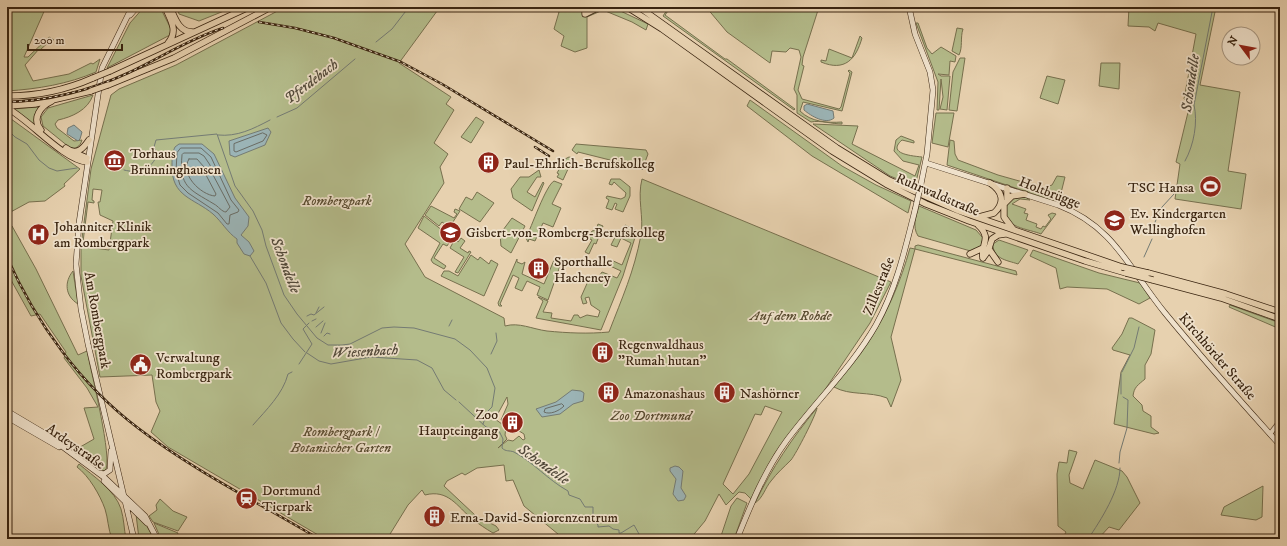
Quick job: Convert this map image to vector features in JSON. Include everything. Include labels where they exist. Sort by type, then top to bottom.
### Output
[{"type":"highway","points":[[164,47],[171,40],[174,32],[174,27],[165,7]]},
{"type":"highway","points":[[170,7],[179,26],[190,32],[196,32]]},
{"type":"highway","points":[[7,96],[48,92],[93,78],[249,7]]},
{"type":"highway","points":[[7,107],[52,101],[108,85],[174,58],[270,7]]},
{"type":"highway","points":[[585,7],[585,14],[599,7]]},
{"type":"highway","name":"Ruhrwaldstraße","points":[[626,7],[662,29],[853,165],[914,198],[976,224],[1085,261],[1221,298],[1280,319]]},
{"type":"highway","name":"Ruhrwaldstraße","points":[[639,7],[856,160],[914,192],[974,217],[1122,267],[1226,294],[1280,312]]},
{"type":"highway","points":[[52,101],[40,110],[37,118],[38,124],[43,131],[70,151],[87,160]]},
{"type":"highway","points":[[7,107],[69,155],[87,160]]},
{"type":"highway","points":[[70,151],[80,150],[90,140]]},
{"type":"highway","points":[[990,183],[997,188],[1005,198]]},
{"type":"highway","points":[[1007,188],[1003,208],[1004,217],[1016,232]]},
{"type":"highway","points":[[974,217],[982,217],[994,213],[1005,198],[1025,194]]},
{"type":"highway","points":[[976,224],[982,229],[986,236],[987,248],[998,262]]},
{"type":"highway","points":[[970,254],[987,248],[990,241],[994,238],[1007,234]]},
{"type":"main road","points":[[122,26],[132,7]]},
{"type":"main road","points":[[122,26],[137,7]]},
{"type":"main road","name":"Zillestraße","points":[[737,539],[761,482],[779,451],[852,362],[876,325],[895,283],[926,163],[934,98],[933,85],[927,64],[915,34],[909,7]]},
{"type":"main road","name":"Am Rombergpark","points":[[122,26],[102,68],[87,160],[76,247],[77,282],[88,344],[134,539]]},
{"type":"main road","points":[[927,154],[936,165]]},
{"type":"main road","name":"Holtbrügge","points":[[926,163],[1068,209],[1098,228],[1123,255],[1155,299]]},
{"type":"main road","name":"Kirchhörder Straße","points":[[1155,299],[1186,338],[1280,445]]},
{"type":"main road","name":"Ardeystraße","points":[[7,411],[45,433],[98,473],[124,495],[145,516],[150,524]]},
{"type":"main road","name":"Ardeystraße","points":[[7,416],[75,458],[103,480],[150,524]]},
{"type":"main road","name":"Ardeystraße","points":[[98,473],[104,474],[110,470],[112,444]]},
{"type":"main road","points":[[150,524],[157,539]]},
{"type":"street","points":[[1270,434],[1280,421]]},
{"type":"green space","points":[[7,7],[46,7],[24,57],[28,57],[49,37],[54,40],[51,40],[40,50],[39,49],[25,65],[33,81],[69,74],[91,63],[93,64],[100,59],[96,72],[75,80],[53,85],[7,91]]},
{"type":"green space","points":[[144,7],[160,7],[171,29],[170,35],[107,68],[130,23]]},
{"type":"green space","points":[[177,7],[234,7],[199,21],[179,14]]},
{"type":"green space","points":[[285,7],[440,7],[399,63],[451,97],[446,104],[454,110],[434,143],[448,154],[440,167],[444,183],[405,244],[425,277],[504,318],[505,326],[520,325],[547,331],[562,332],[609,332],[635,261],[641,235],[642,221],[640,193],[642,179],[891,282],[870,323],[822,394],[775,453],[751,499],[745,493],[739,492],[726,505],[719,494],[705,521],[690,539],[564,539],[524,506],[513,480],[506,481],[504,465],[477,468],[465,475],[462,473],[447,481],[444,486],[476,516],[496,526],[499,530],[493,533],[472,519],[452,500],[440,494],[425,495],[422,490],[408,505],[387,539],[325,539],[168,447],[151,432],[160,411],[156,402],[152,375],[100,377],[81,276],[81,246],[91,169],[111,95],[119,89],[176,65]],"holes":[[[93,189],[102,190],[100,202],[98,202],[100,215],[113,221],[109,250],[87,247],[83,242],[88,202],[94,203],[92,200]],[[507,397],[508,404],[501,420],[524,434],[525,439],[523,440],[519,436],[513,441],[508,440],[498,448],[507,439],[505,435],[506,427],[495,419]],[[765,406],[782,412],[749,474],[733,494],[723,484],[755,414],[761,415]]]},
{"type":"green space","points":[[545,7],[612,7],[648,24],[646,30],[632,22],[603,10],[587,17],[587,48],[575,52],[561,46],[564,36],[554,29],[559,12]]},
{"type":"green space","points":[[669,7],[671,7],[665,15],[795,109],[794,110],[663,16]]},
{"type":"green space","points":[[706,7],[819,7],[803,57],[802,65],[804,66],[798,90],[802,99],[839,109],[841,107],[850,73],[848,71],[849,70],[852,72],[842,111],[803,102],[800,111],[804,115],[814,120],[823,122],[811,122],[797,113],[797,95],[794,89],[801,57],[799,50],[790,48],[786,52],[772,51],[770,63],[727,32]]},
{"type":"green space","points":[[1129,7],[1216,7],[1200,85],[1240,92],[1228,171],[1246,174],[1241,209],[1175,199],[1180,164],[1176,162],[1190,104],[1184,99],[1196,34],[1158,23],[1155,31],[1149,27],[1128,26]]},
{"type":"green space","points":[[916,23],[918,23],[927,48],[932,54],[941,47],[956,56],[955,62],[950,61],[949,75],[938,74],[941,76],[950,76],[947,110],[940,109],[943,97],[941,79],[939,110],[937,110],[938,82]]},
{"type":"green space","points":[[957,28],[963,29],[959,55],[952,51]]},
{"type":"green space","points":[[860,36],[862,38],[860,45],[852,58]]},
{"type":"green space","points":[[829,49],[852,58],[848,62],[837,65],[829,65],[821,62],[821,60],[826,61]]},
{"type":"green space","points":[[960,58],[965,58],[957,111],[949,110],[953,72]]},
{"type":"green space","points":[[1101,63],[1120,63],[1119,89],[1099,86]]},
{"type":"green space","points":[[1047,76],[1065,80],[1058,104],[1040,98]]},
{"type":"green space","points":[[93,95],[91,100],[83,109],[74,115],[58,120],[55,124],[57,128],[74,141],[82,140],[77,147],[69,147],[43,126],[41,117],[48,108]]},
{"type":"green space","points":[[750,100],[842,166],[876,185],[911,201],[908,213],[812,156],[747,106]]},
{"type":"green space","points":[[38,107],[36,126],[13,109]]},
{"type":"green space","points":[[936,113],[954,113],[948,147],[932,143]]},
{"type":"green space","points":[[7,116],[80,169],[64,184],[65,186],[45,201],[29,202],[7,214]]},
{"type":"green space","points":[[476,117],[484,122],[471,143],[461,137]]},
{"type":"green space","points":[[826,122],[842,122],[842,124]]},
{"type":"green space","points":[[813,124],[858,126],[852,144],[915,176],[919,165],[903,161],[894,151],[896,140],[901,136],[914,141],[914,143],[902,140],[897,148],[903,153],[922,157],[915,186],[890,176]]},
{"type":"green space","points":[[950,140],[954,141],[955,154],[958,160],[998,175],[1044,188],[1052,185],[1057,176],[1065,177],[1057,202],[947,165]]},
{"type":"green space","points":[[576,144],[646,150],[648,154],[642,170],[642,168],[578,152],[577,154],[572,150]]},
{"type":"green space","points":[[569,157],[573,158],[563,180],[557,177],[559,174],[557,173],[565,159]]},
{"type":"green space","points":[[539,170],[541,177],[537,177],[527,192],[535,197],[543,182],[544,183],[532,211],[513,198],[511,189],[520,177],[529,177]]},
{"type":"green space","points":[[611,179],[620,179],[630,187],[630,196],[623,212],[615,209],[617,204],[615,203],[612,210],[606,208],[609,200],[606,198],[607,196],[621,199],[625,197],[626,193],[614,182],[612,185],[609,184]]},
{"type":"green space","points":[[554,181],[562,184],[552,204],[561,208],[553,227],[543,223],[535,241],[529,239],[528,242],[526,238],[539,207],[547,190]]},
{"type":"green space","points":[[477,192],[494,203],[480,222],[459,209],[466,197],[472,200]]},
{"type":"green space","points":[[1025,197],[1030,200],[1020,199],[1012,204],[1026,209],[1024,213],[1028,214],[1026,220],[1037,224],[1036,227],[1041,229],[1043,226],[1045,227],[1051,219],[1048,215],[1052,213],[1056,214],[1041,234],[1018,227],[1008,220],[1006,208],[1009,202],[1013,199]]},
{"type":"green space","points":[[431,206],[454,218],[457,214],[454,212],[455,209],[460,211],[451,225],[458,229],[456,232],[442,222],[439,226],[425,215]]},
{"type":"green space","points":[[919,206],[976,230],[983,238],[981,247],[974,252],[918,236],[915,225]]},
{"type":"green space","points":[[424,216],[452,238],[447,246],[443,244],[434,258],[446,266],[444,269],[433,263],[431,260],[440,243],[418,228]]},
{"type":"green space","points":[[512,218],[525,226],[511,253],[501,246],[500,234]]},
{"type":"green space","points":[[598,224],[603,226],[596,244],[594,243],[589,254],[585,252],[592,240],[588,238],[592,231],[596,230]]},
{"type":"green space","points":[[625,225],[637,231],[623,276],[601,330],[536,318],[543,301],[538,297],[548,301],[543,312],[552,313],[551,318],[571,321],[574,315],[578,315],[580,318],[587,315],[598,317],[600,311],[591,305],[589,297],[585,298],[587,303],[583,304],[581,297],[589,279],[595,282],[602,272],[617,278],[621,271],[608,265],[609,259],[622,265],[631,243],[621,238],[617,247],[611,245],[618,231],[623,233]]},
{"type":"green space","points":[[12,226],[36,269],[78,355],[87,351],[104,434],[107,464],[105,471],[75,450],[94,439],[84,408],[98,407],[87,388],[64,358],[66,352],[40,314],[31,316],[11,280],[7,268],[7,230]]},
{"type":"green space","points":[[461,238],[465,241],[460,248],[468,253],[469,251],[471,252],[458,273],[455,272],[464,257],[450,248],[455,239],[458,242]]},
{"type":"green space","points":[[999,240],[1028,250],[1018,264],[1005,260],[995,253],[993,244]]},
{"type":"green space","points":[[918,245],[1016,271],[1017,275],[915,249],[915,246]]},
{"type":"green space","points":[[910,248],[915,249],[891,337],[901,380],[891,407],[887,398],[846,392],[834,387],[860,355],[875,332],[893,297]]},
{"type":"green space","points":[[1033,250],[1099,273],[1140,283],[1150,298],[1139,304],[1107,289],[1067,287],[1060,289],[1056,268],[1030,256]]},
{"type":"green space","points":[[471,255],[478,260],[480,257],[489,264],[491,260],[498,264],[484,296],[441,276],[444,271],[449,271],[458,276]]},
{"type":"green space","points":[[517,259],[517,262],[522,264],[525,262],[522,274],[544,284],[554,260],[561,263],[548,300],[537,295],[540,287],[527,281],[522,291],[515,288],[519,278],[513,275],[500,304],[502,306],[499,306],[498,303]]},
{"type":"green space","points":[[73,271],[78,304],[70,297],[67,289],[68,280]]},
{"type":"green space","points":[[1230,305],[1280,323],[1280,329],[1229,307]]},
{"type":"green space","points":[[1129,318],[1132,318],[1155,330],[1151,354],[1145,365],[1145,379],[1135,388],[1133,396],[1142,405],[1143,411],[1151,416],[1151,427],[1159,433],[1154,434],[1114,424],[1121,372],[1130,355],[1113,350],[1112,348],[1122,334]]},
{"type":"green space","points":[[817,408],[810,426],[794,456],[773,478],[755,503],[783,454]]},
{"type":"green space","points":[[1069,450],[1077,452],[1069,475],[1070,483],[1083,489],[1095,460],[1122,471],[1127,477],[1140,503],[1119,530],[1109,527],[1098,539],[1062,539],[1066,532],[1058,526],[1057,474],[1059,462],[1067,463]]},
{"type":"green space","points":[[79,464],[103,484],[118,502],[122,513],[126,539],[112,539],[103,504],[90,481],[77,467]]},
{"type":"green space","points":[[1263,486],[1262,517],[1256,520],[1221,515],[1224,507]]},
{"type":"green space","points":[[737,498],[747,503],[734,539],[720,539],[731,506]]},
{"type":"green space","points":[[160,499],[173,511],[187,517],[178,531],[153,522],[149,516],[157,510],[156,505]]},
{"type":"green space","points":[[136,514],[145,523],[154,539],[139,539]]},
{"type":"green space","points":[[154,523],[178,533],[176,539],[161,539]]},
{"type":"water","points":[[807,104],[833,111],[834,118],[827,121],[814,117],[804,110],[804,106]]},
{"type":"water","points":[[74,125],[82,132],[78,141],[67,134],[68,128]]},
{"type":"water","points":[[268,128],[271,132],[265,145],[235,157],[230,155],[229,141]]},
{"type":"water","points":[[179,144],[202,144],[214,154],[235,198],[249,217],[248,226],[241,235],[249,242],[254,251],[250,256],[244,254],[237,243],[237,239],[213,214],[185,196],[175,184],[172,158],[175,147]]},
{"type":"water","points":[[572,390],[581,391],[584,393],[583,401],[573,404],[560,414],[542,417],[536,409],[556,402]]},
{"type":"water","points":[[675,466],[679,467],[683,471],[681,488],[686,496],[684,500],[678,501],[673,494],[676,479],[670,471],[670,468]]},
{"type":"waterway","name":"Pferdebach","points":[[376,42],[392,29],[409,7]]},
{"type":"waterway","name":"Schondelle","points":[[1185,161],[1193,141],[1196,119],[1194,105],[1213,7]]},
{"type":"waterway","name":"Pferdebach","points":[[277,117],[297,108],[355,59]]},
{"type":"waterway","name":"Pferdebach","points":[[218,135],[238,134],[270,120]]},
{"type":"waterway","name":"Schondelle","points":[[7,129],[15,137],[27,144],[39,160],[49,168],[57,171],[77,168]]},
{"type":"waterway","name":"Schondelle","points":[[124,170],[140,171],[148,167],[155,159],[157,154],[154,147],[156,140],[217,134],[235,186],[253,211],[262,230],[266,246],[284,295],[297,314],[317,338],[328,345],[350,344],[382,328],[394,327],[414,328],[455,339],[470,350],[487,368],[495,388],[492,407],[488,411],[483,424]]},
{"type":"waterway","name":"Schondelle","points":[[1150,233],[1162,207],[1174,194]]},
{"type":"waterway","name":"Schondelle","points":[[1144,257],[1152,239]]},
{"type":"waterway","name":"Wiesenbach","points":[[250,256],[266,283],[281,323],[305,352]]},
{"type":"waterway","points":[[316,313],[319,307]]},
{"type":"waterway","points":[[307,316],[311,314],[314,315],[324,307]]},
{"type":"waterway","points":[[312,321],[316,319]]},
{"type":"waterway","points":[[449,326],[452,320]]},
{"type":"waterway","points":[[316,327],[323,321]]},
{"type":"waterway","points":[[299,364],[312,344],[303,329],[309,323]]},
{"type":"waterway","points":[[321,333],[325,323]]},
{"type":"waterway","name":"Schondelle","points":[[1122,372],[1134,348],[1139,327]]},
{"type":"waterway","points":[[324,336],[327,333],[330,334]]},
{"type":"waterway","points":[[491,354],[497,341],[496,333]]},
{"type":"waterway","name":"Wiesenbach","points":[[307,353],[319,361],[331,364],[371,357],[417,360],[432,368],[444,390],[456,400]]},
{"type":"waterway","points":[[253,425],[274,401],[286,381],[288,374],[292,372]]},
{"type":"waterway","name":"Schondelle","points":[[1121,374],[1121,394]]},
{"type":"waterway","name":"Schondelle","points":[[1119,463],[1120,452],[1127,428],[1128,400],[1123,397]]},
{"type":"waterway","name":"Schondelle","points":[[459,402],[486,427],[499,431],[503,439],[503,449],[521,456],[568,491],[569,495],[580,499],[585,507],[593,507],[593,519],[598,527],[609,526],[613,529],[619,530],[619,533],[621,533],[634,525],[639,534],[632,536],[631,539]]},
{"type":"waterway","name":"Schondelle","points":[[1088,539],[1109,505],[1117,486],[1120,468]]},
{"type":"railway","points":[[259,22],[295,28],[334,38],[401,62],[442,84],[553,151]]},
{"type":"railway","points":[[7,102],[54,97],[99,85],[128,73],[210,32],[223,28]]},
{"type":"railway","points":[[535,147],[549,156]]},
{"type":"railway","points":[[7,257],[46,329],[79,372],[117,411],[159,444],[204,473],[319,539]]},
{"type":"place","name":"Torhaus Brünninghausen","points":[[115,161]]},
{"type":"place","name":"Paul-Ehrlich-Berufskolleg","points":[[489,163]]},
{"type":"place","name":"TSC Hansa","points":[[1210,187]]},
{"type":"place","name":"Ev. Kindergarten Wellinghofen","points":[[1114,221]]},
{"type":"place","name":"Gisbert-von-Romberg-Berufskolleg","points":[[451,232]]},
{"type":"place","name":"Johanniter Klinik am Rombergpark","points":[[38,234]]},
{"type":"place","name":"Sporthalle Hacheney","points":[[539,269]]},
{"type":"place","name":"Regenwaldhaus \"Rumah hutan\"","points":[[603,352]]},
{"type":"place","name":"Verwaltung Rombergpark","points":[[141,365]]},
{"type":"place","name":"Amazonashaus","points":[[608,393]]},
{"type":"place","name":"Nashörner","points":[[724,393]]},
{"type":"place","name":"Zoo Haupteingang","points":[[513,422]]},
{"type":"place","name":"Dortmund Tierpark","points":[[246,498]]},
{"type":"place","name":"Erna-David-Seniorenzentrum","points":[[434,517]]},
{"type":"park label","name":"Rombergpark","points":[[337,200]]},
{"type":"park label","name":"Auf dem Rohde","points":[[791,315]]},
{"type":"park label","name":"Zoo Dortmund","points":[[651,415]]},
{"type":"park label","name":"Rombergpark / Botanischer Garten","points":[[341,440]]}]
